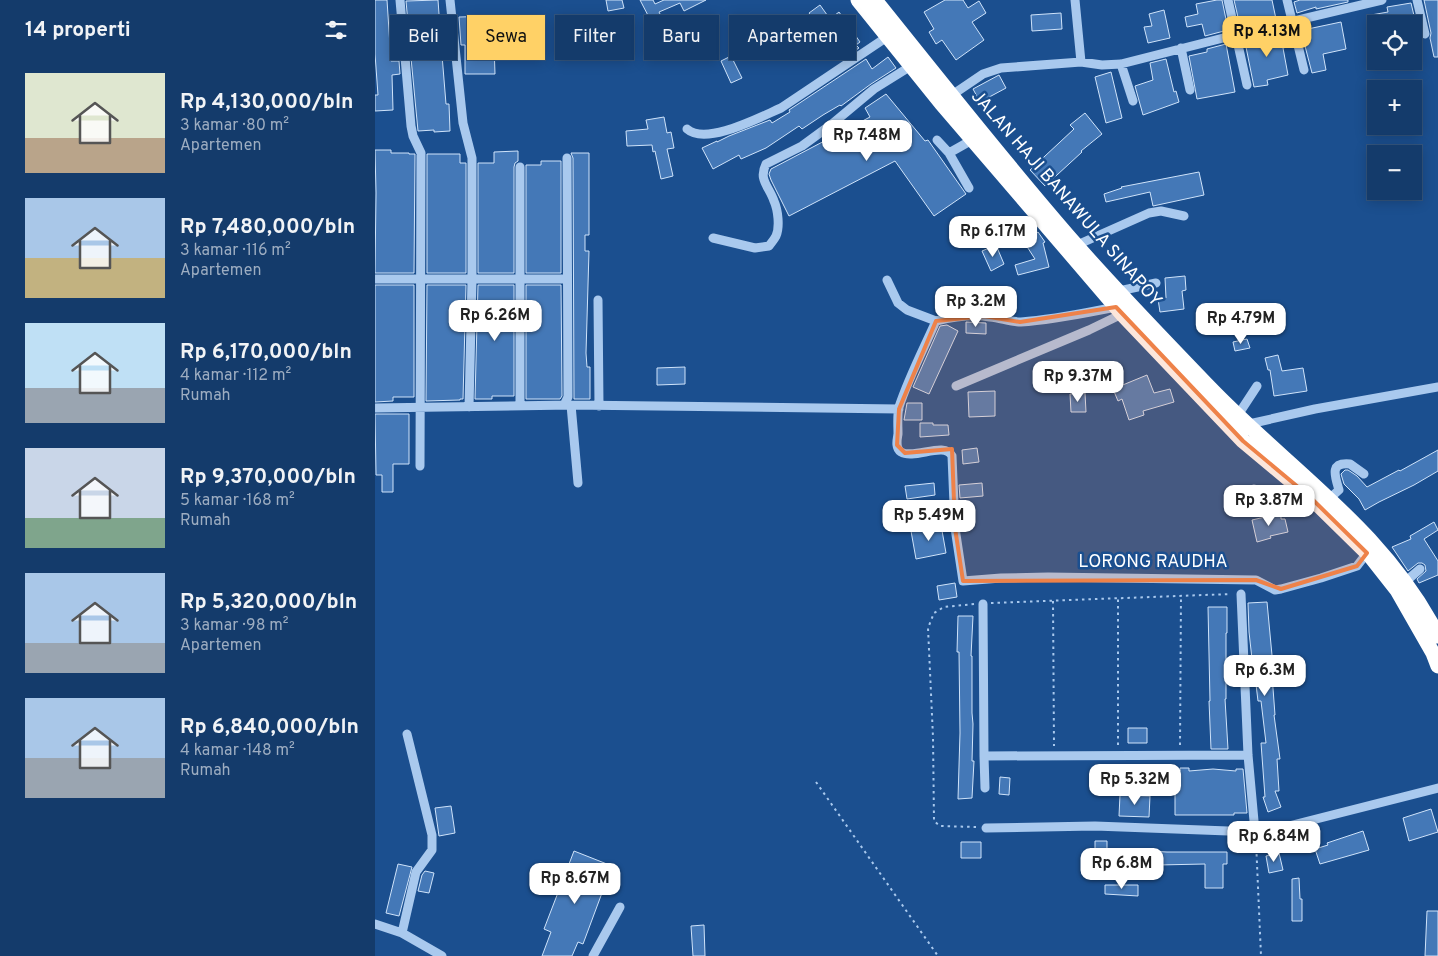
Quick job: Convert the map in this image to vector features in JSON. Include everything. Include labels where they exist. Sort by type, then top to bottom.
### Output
[{"type":"highway","name":"JALAN HAJI BANAWULA SINAPOY","points":[[858,0],[972,140],[1119,311],[1243,441],[1310,497],[1367,553],[1397,590],[1438,666]]},
{"type":"highway","name":"JALAN HAJI BANAWULA SINAPOY","points":[[875,0],[995,149],[1119,291],[1209,387],[1330,498],[1362,530],[1405,582],[1438,636]]},
{"type":"street","points":[[400,0],[401,15]]},
{"type":"street","points":[[450,0],[452,15]]},
{"type":"street","points":[[1075,0],[1081,62]]},
{"type":"street","points":[[1228,0],[1247,84]]},
{"type":"street","points":[[1287,0],[1304,70]]},
{"type":"street","points":[[952,95],[991,70],[1081,62],[1102,65],[1121,64],[1292,21],[1349,4],[1382,0]]},
{"type":"street","points":[[1417,0],[1425,34]]},
{"type":"street","points":[[687,129],[690,132],[702,135],[720,132],[768,114],[781,108],[887,37]]},
{"type":"street","points":[[1181,48],[1189,90]]},
{"type":"street","points":[[405,60],[411,126],[413,136],[421,153],[420,466]]},
{"type":"street","points":[[456,60],[463,123],[472,158],[469,407]]},
{"type":"street","points":[[1121,64],[1133,101]]},
{"type":"street","points":[[713,238],[755,248],[769,246],[776,236],[778,223],[775,202],[762,177],[766,164],[802,146],[874,89],[911,66]]},
{"type":"street","points":[[937,140],[949,153],[969,188]]},
{"type":"street","points":[[949,153],[972,140]]},
{"type":"street","points":[[567,158],[567,405],[578,483]]},
{"type":"street","points":[[520,166],[520,406]]},
{"type":"street","points":[[1077,245],[1149,213],[1161,211],[1184,216]]},
{"type":"street","points":[[375,279],[567,280]]},
{"type":"street","points":[[887,280],[898,303],[907,310],[936,321],[950,318],[985,316],[1010,322],[1119,311]]},
{"type":"street","points":[[1119,291],[1156,283]]},
{"type":"street","points":[[598,300],[599,406]]},
{"type":"street","points":[[956,386],[1089,330],[1119,311]]},
{"type":"street","points":[[375,408],[567,405],[899,408],[936,321]]},
{"type":"street","points":[[1243,420],[1257,386]]},
{"type":"street","points":[[1243,420],[1438,389]]},
{"type":"street","name":"LORONG RAUDHA","points":[[899,408],[897,445],[901,452],[913,454],[943,450],[951,453],[955,528],[963,581],[1048,577],[1256,580],[1275,590],[1357,566],[1367,553]]},
{"type":"street","points":[[1330,498],[1339,490],[1334,472],[1339,464],[1350,464],[1364,474]]},
{"type":"street","points":[[1253,488],[1279,509],[1310,497]]},
{"type":"street","points":[[1405,582],[1420,569]]},
{"type":"street","points":[[1241,594],[1248,755],[1255,832]]},
{"type":"street","points":[[983,604],[985,788]]},
{"type":"street","points":[[402,933],[416,872],[432,850],[432,835],[407,734]]},
{"type":"street","points":[[984,756],[1248,755]]},
{"type":"street","points":[[986,828],[1095,826],[1255,832],[1273,830],[1438,788]]},
{"type":"street","points":[[593,956],[620,907]]},
{"type":"street","points":[[375,924],[402,933],[442,956]]},
{"type":"path","points":[[986,828],[940,826],[934,821],[933,737],[928,628],[934,613],[943,607],[965,604],[1241,594]]},
{"type":"path","points":[[1180,756],[1181,595]]},
{"type":"path","points":[[1117,756],[1118,598]]},
{"type":"path","points":[[1053,600],[1054,756]]},
{"type":"path","points":[[816,782],[938,956]]},
{"type":"path","points":[[1255,832],[1261,956]]},
{"type":"highlighted area","points":[[1116,307],[1243,441],[1310,497],[1367,553],[1357,566],[1281,589],[1256,580],[963,581],[955,528],[952,449],[905,453],[897,445],[899,409],[936,321],[984,316],[1020,322]]},
{"type":"building","points":[[375,0],[387,0],[390,60],[399,61],[400,74],[392,75],[393,110],[375,111],[375,95],[378,95],[375,54]]},
{"type":"building","points":[[438,0],[439,15],[407,15],[406,1]]},
{"type":"building","points":[[606,0],[622,0],[624,8],[608,11]]},
{"type":"building","points":[[640,0],[653,0],[655,4],[664,0],[706,0],[684,11],[680,3],[659,12],[660,15],[648,15]]},
{"type":"building","points":[[945,0],[963,0],[968,8],[979,1],[986,13],[972,22],[984,40],[956,60],[942,40],[936,44],[929,32],[934,29],[924,12]]},
{"type":"building","points":[[1222,0],[1228,29],[1205,36],[1202,24],[1187,27],[1185,17],[1198,14],[1196,4]]},
{"type":"building","points":[[1234,0],[1272,0],[1276,19],[1240,26]]},
{"type":"building","points":[[1300,0],[1348,0],[1348,2],[1316,9],[1316,7],[1297,13],[1294,2]]},
{"type":"building","points":[[1424,0],[1438,0],[1438,57],[1434,57]]},
{"type":"building","points":[[1411,3],[1414,15],[1371,15],[1388,12],[1387,7]]},
{"type":"building","points":[[820,5],[827,15],[810,15],[809,13]]},
{"type":"building","points":[[1164,10],[1170,38],[1148,43],[1144,27],[1152,26],[1149,14]]},
{"type":"building","points":[[1061,13],[1062,29],[1032,31],[1031,15]]},
{"type":"building","points":[[459,17],[467,17],[467,60],[495,60],[495,74],[465,74],[465,45],[461,45]]},
{"type":"building","points":[[1341,22],[1346,49],[1323,54],[1326,70],[1312,73],[1303,30]]},
{"type":"building","points":[[1276,32],[1277,35],[1284,34],[1287,47],[1283,48],[1288,75],[1267,80],[1268,85],[1254,87],[1245,42],[1263,38],[1262,35]]},
{"type":"building","points":[[856,36],[860,42],[856,45]]},
{"type":"building","points":[[1226,44],[1235,92],[1197,99],[1189,56],[1207,52],[1207,49]]},
{"type":"building","points":[[729,57],[729,60],[733,60],[742,78],[731,83],[721,61]]},
{"type":"building","points":[[888,57],[896,68],[841,106],[802,129],[799,126],[766,148],[741,159],[739,155],[713,169],[702,148],[770,120],[772,123],[866,59],[872,69]]},
{"type":"building","points":[[1166,59],[1174,92],[1176,91],[1179,102],[1143,115],[1135,86],[1153,80],[1150,63]]},
{"type":"building","points":[[411,60],[442,60],[446,104],[449,104],[450,131],[418,131]]},
{"type":"building","points":[[1111,72],[1122,118],[1106,123],[1095,77]]},
{"type":"building","points":[[999,75],[1006,88],[980,102],[973,89]]},
{"type":"building","points":[[886,94],[925,141],[928,140],[966,194],[934,216],[895,161],[789,216],[771,180],[769,174],[771,169],[870,117],[865,108]]},
{"type":"building","points":[[1085,113],[1102,134],[1081,151],[1045,186],[1030,170],[1074,129],[1070,125]]},
{"type":"building","points":[[664,117],[667,133],[671,132],[674,148],[667,149],[673,176],[661,179],[652,145],[627,146],[626,131],[648,129],[646,120]]},
{"type":"building","points":[[375,150],[391,150],[391,153],[415,154],[414,273],[375,273]]},
{"type":"building","points":[[518,151],[518,161],[514,167],[514,273],[478,273],[478,163],[494,163],[494,152]]},
{"type":"building","points":[[571,153],[589,153],[589,235],[585,235],[585,251],[589,251],[586,353],[587,367],[590,367],[590,399],[574,399],[573,158]]},
{"type":"building","points":[[427,154],[460,154],[460,163],[466,163],[466,273],[427,273]]},
{"type":"building","points":[[541,161],[561,161],[561,273],[526,273],[526,165],[541,165]]},
{"type":"building","points":[[1199,172],[1204,195],[1153,206],[1150,192],[1106,202],[1104,194],[1121,187]]},
{"type":"building","points":[[1038,232],[1045,242],[1043,243],[1049,267],[1018,275],[1015,265],[1035,259],[1024,242]]},
{"type":"building","points":[[996,245],[1004,264],[991,271],[982,251]]},
{"type":"building","points":[[1185,276],[1186,290],[1182,291],[1184,309],[1160,312],[1158,299],[1166,298],[1165,278]]},
{"type":"building","points":[[375,285],[414,285],[414,397],[393,397],[393,401],[375,402]]},
{"type":"building","points":[[427,285],[466,285],[463,399],[460,400],[426,401]]},
{"type":"building","points":[[478,285],[514,285],[514,396],[492,396],[492,399],[475,399]]},
{"type":"building","points":[[526,285],[561,285],[562,396],[560,399],[526,399]]},
{"type":"building","points":[[966,322],[986,323],[986,334],[966,333]]},
{"type":"building","points":[[947,325],[958,331],[929,394],[913,387],[940,326]]},
{"type":"building","points":[[1247,339],[1250,348],[1235,351],[1233,342]]},
{"type":"building","points":[[1278,355],[1282,371],[1303,368],[1307,391],[1274,396],[1270,370],[1268,370],[1265,358]]},
{"type":"building","points":[[685,367],[685,384],[657,385],[657,368]]},
{"type":"building","points":[[1147,375],[1154,393],[1170,389],[1174,402],[1143,411],[1144,415],[1129,420],[1122,399],[1118,401],[1113,389]]},
{"type":"building","points":[[995,391],[995,416],[969,417],[968,392]]},
{"type":"building","points":[[1085,393],[1086,412],[1071,412],[1070,394]]},
{"type":"building","points":[[907,403],[922,403],[922,420],[904,420]]},
{"type":"building","points":[[375,414],[409,414],[409,464],[393,464],[393,492],[382,492],[382,475],[376,475]]},
{"type":"building","points":[[920,423],[948,425],[949,435],[920,437]]},
{"type":"building","points":[[977,448],[979,462],[963,464],[962,450]]},
{"type":"building","points":[[1438,450],[1438,471],[1365,510],[1359,499],[1344,484],[1341,474],[1345,470],[1357,476],[1367,487]]},
{"type":"building","points":[[934,483],[935,495],[907,499],[905,486]]},
{"type":"building","points":[[982,483],[983,496],[960,498],[959,485]]},
{"type":"building","points":[[1281,515],[1281,519],[1285,519],[1288,532],[1270,536],[1271,538],[1257,542],[1252,520]]},
{"type":"building","points":[[1434,522],[1438,530],[1424,539],[1438,561],[1438,575],[1419,583],[1417,579],[1426,571],[1425,565],[1418,563],[1408,571],[1392,547],[1411,539],[1410,536]]},
{"type":"building","points":[[941,525],[946,553],[916,559],[911,531]]},
{"type":"building","points":[[955,583],[957,597],[939,600],[937,586]]},
{"type":"building","points":[[1267,602],[1273,666],[1274,715],[1280,759],[1277,759],[1279,791],[1275,791],[1281,807],[1268,812],[1263,797],[1265,797],[1261,743],[1266,743],[1261,701],[1258,701],[1253,668],[1248,603]]},
{"type":"building","points":[[1208,607],[1227,607],[1225,699],[1228,749],[1211,749]]},
{"type":"building","points":[[958,616],[973,616],[971,656],[972,761],[974,761],[972,798],[958,799],[960,733],[959,652],[957,652]]},
{"type":"building","points":[[1128,728],[1147,728],[1147,743],[1128,743]]},
{"type":"building","points":[[1180,768],[1189,768],[1189,771],[1213,769],[1236,771],[1236,769],[1243,769],[1247,813],[1234,813],[1234,815],[1175,815],[1175,787],[1144,787],[1143,772],[1162,773],[1180,771]]},
{"type":"building","points":[[1000,777],[1010,778],[1009,795],[999,794]]},
{"type":"building","points":[[1120,795],[1150,796],[1149,817],[1119,816]]},
{"type":"building","points":[[451,806],[455,833],[439,836],[435,808]]},
{"type":"building","points":[[1431,809],[1438,832],[1409,841],[1403,818]]},
{"type":"building","points":[[1363,831],[1369,850],[1320,864],[1315,849]]},
{"type":"building","points":[[1095,841],[1107,841],[1107,849],[1227,852],[1227,864],[1223,864],[1223,888],[1205,888],[1205,864],[1158,865],[1158,868],[1149,868],[1149,859],[1095,860]]},
{"type":"building","points":[[961,842],[981,842],[981,858],[961,858]]},
{"type":"building","points":[[574,851],[612,866],[583,944],[578,942],[572,956],[542,956],[551,932],[544,929]]},
{"type":"building","points":[[1279,853],[1283,870],[1269,873],[1266,856]]},
{"type":"building","points":[[398,864],[412,867],[399,916],[386,913]]},
{"type":"building","points":[[425,871],[434,873],[429,893],[418,891],[422,875]]},
{"type":"building","points":[[1299,878],[1300,899],[1302,899],[1302,921],[1292,921],[1292,879]]},
{"type":"building","points":[[1105,885],[1138,885],[1138,896],[1105,894]]},
{"type":"building","points":[[1427,911],[1438,911],[1438,956],[1425,956]]},
{"type":"building","points":[[704,925],[705,956],[693,956],[691,926]]}]
